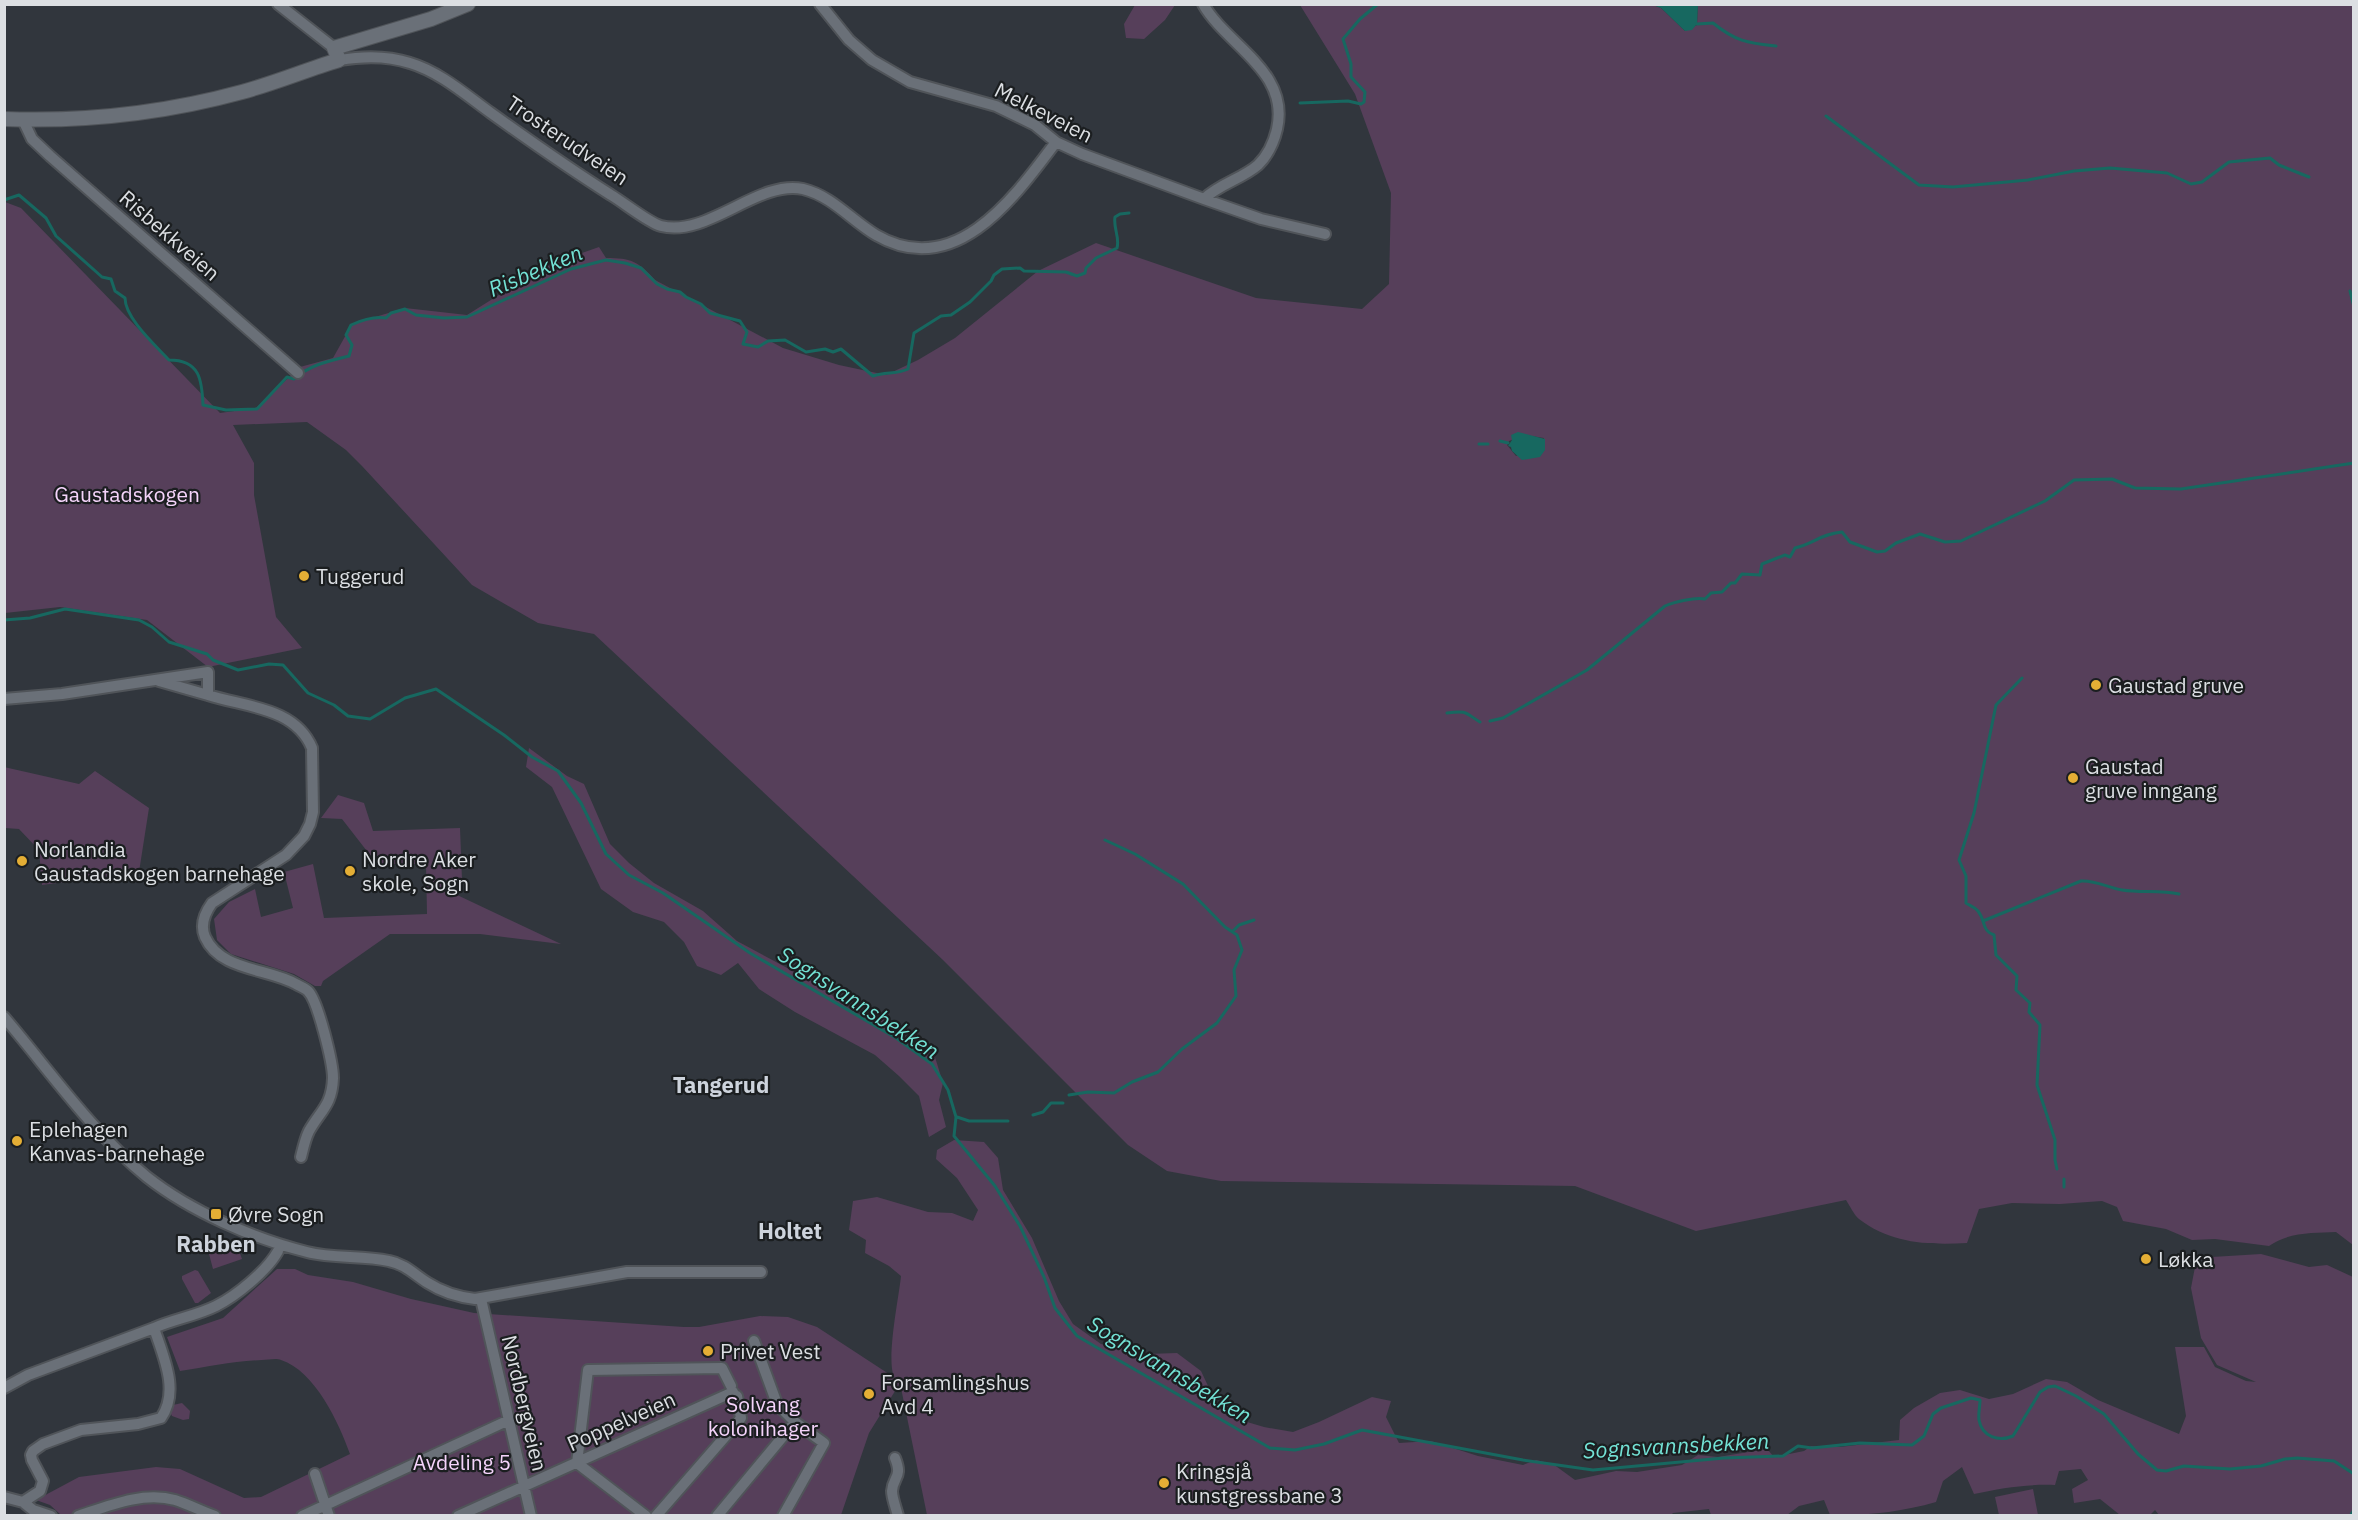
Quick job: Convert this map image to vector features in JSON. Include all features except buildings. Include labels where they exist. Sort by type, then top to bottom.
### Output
[{"type":"street","points":[[278,4],[337,54],[468,4]]},
{"type":"street","name":"Melkeveien","points":[[820,4],[849,40],[872,60],[910,82],[996,106],[1035,125],[1056,142],[1082,154],[1204,199],[1270,221],[1325,234]]},
{"type":"street","points":[[1203,4],[1212,20],[1253,58],[1264,72],[1274,89],[1278,115],[1273,140],[1258,164],[1204,199]]},
{"type":"street","name":"Trosterudveien","points":[[4,119],[87,118],[183,106],[245,91],[337,54],[387,58],[423,68],[454,86],[570,169],[660,226],[688,226],[763,195],[788,188],[803,189],[827,198],[868,230],[890,243],[911,248],[940,247],[978,230],[1017,194],[1056,142]]},
{"type":"street","name":"Risbekkveien","points":[[22,120],[32,139],[50,156],[298,373]]},
{"type":"street","points":[[4,699],[62,694],[208,672],[208,695]]},
{"type":"street","points":[[159,681],[267,710],[286,718],[304,731],[312,748],[313,812],[304,836],[286,855],[212,903],[207,909],[203,924],[207,942],[217,953],[227,960],[290,981],[308,991],[319,1014],[333,1076],[331,1100],[308,1132],[301,1157]]},
{"type":"street","points":[[4,1017],[114,1145],[137,1168],[168,1192],[201,1211],[300,1250],[339,1257],[371,1258],[399,1264],[436,1288],[461,1297],[481,1299],[627,1272],[761,1272]]},
{"type":"street","points":[[4,1388],[28,1375],[215,1307],[266,1268],[278,1251]]},
{"type":"street","name":"Nordbergveien","points":[[481,1299],[531,1515]]},
{"type":"street","points":[[23,1502],[43,1487],[41,1475],[31,1455],[43,1444],[81,1430],[138,1424],[161,1418],[171,1394],[164,1358],[154,1328]]},
{"type":"street","points":[[754,1341],[777,1404],[795,1422],[824,1443],[783,1515]]},
{"type":"street","points":[[646,1515],[577,1463],[588,1370],[722,1368],[734,1392],[741,1418],[656,1515]]},
{"type":"street","name":"Poppelveien","points":[[458,1515],[734,1392]]},
{"type":"street","points":[[302,1515],[509,1420]]},
{"type":"street","points":[[717,1515],[795,1422]]},
{"type":"street","points":[[895,1458],[898,1478],[892,1491],[898,1515]]},
{"type":"street","points":[[315,1474],[329,1515]]},
{"type":"street","points":[[4,1497],[23,1502],[33,1510],[51,1515]]},
{"type":"street","points":[[78,1515],[139,1498],[159,1497],[215,1515]]},
{"type":"green space","name":"Gaustadskogen","points":[[1698,4],[2353,5],[2353,1245],[2336,1232],[2293,1236],[2276,1241],[2269,1246],[2215,1239],[2192,1240],[2166,1229],[2123,1221],[2117,1207],[2102,1201],[2060,1204],[2012,1203],[1979,1209],[1967,1243],[1939,1244],[1911,1241],[1884,1234],[1859,1219],[1846,1200],[1696,1231],[1575,1186],[1221,1181],[1167,1171],[1128,1145],[943,960],[594,634],[538,623],[472,585],[346,450],[307,422],[233,425],[254,463],[254,495],[276,617],[302,648],[208,667],[147,620],[60,607],[5,613],[5,202],[21,208],[220,413],[256,408],[300,367],[333,358],[352,324],[405,308],[467,315],[545,266],[599,247],[606,258],[634,262],[655,280],[783,348],[839,365],[886,375],[918,360],[955,338],[1038,271],[1096,243],[1256,298],[1362,309],[1389,284],[1391,193],[1355,94],[1300,5],[1653,5],[1661,8],[1685,31],[1697,25]],"holes":[[[1525,435],[1544,438],[1543,445],[1516,456],[1507,445],[1509,441]]]},
{"type":"green space","points":[[1135,5],[1175,5],[1165,20],[1144,39],[1126,38],[1124,24]]},
{"type":"green space","points":[[529,748],[567,776],[584,784],[610,844],[654,883],[703,911],[737,941],[817,984],[853,1011],[867,1018],[884,1017],[887,1032],[934,1054],[943,1083],[939,1100],[946,1127],[929,1137],[919,1096],[875,1055],[795,1012],[759,989],[738,963],[721,975],[697,966],[684,942],[664,922],[633,912],[601,889],[552,787],[526,767]]},
{"type":"green space","points":[[4,767],[79,784],[95,771],[149,808],[139,872],[42,885],[39,850],[19,829],[5,828]]},
{"type":"green space","points":[[338,795],[364,803],[373,831],[460,828],[462,880],[453,882],[455,894],[561,944],[480,934],[390,934],[323,981],[321,986],[315,986],[294,974],[231,954],[217,940],[214,919],[229,902],[255,889],[261,917],[293,908],[284,872],[313,864],[324,918],[427,914],[426,864],[377,864],[342,819],[321,818]]},
{"type":"green space","points":[[954,1140],[984,1142],[998,1158],[1003,1190],[1032,1238],[1059,1301],[1073,1324],[1101,1344],[1147,1354],[1177,1353],[1201,1371],[1217,1405],[1227,1416],[1264,1427],[1293,1432],[1372,1397],[1391,1401],[1386,1417],[1399,1443],[1431,1441],[1478,1456],[1523,1465],[1536,1460],[1553,1464],[1575,1480],[1616,1471],[1637,1472],[1682,1465],[1698,1455],[1718,1457],[1767,1449],[1774,1457],[1804,1451],[1811,1446],[1840,1447],[1899,1440],[1900,1420],[1914,1408],[1940,1393],[1960,1390],[1989,1399],[2013,1394],[2046,1379],[2067,1382],[2098,1400],[2179,1434],[2186,1416],[2175,1347],[2204,1347],[2215,1367],[2246,1381],[2256,1382],[2217,1365],[2201,1338],[2191,1288],[2195,1267],[2212,1257],[2261,1254],[2309,1267],[2327,1265],[2353,1277],[2353,1515],[2159,1515],[2155,1510],[2150,1515],[2120,1515],[2100,1499],[2074,1503],[2072,1489],[2088,1480],[2081,1469],[2059,1471],[2055,1485],[2014,1487],[1974,1494],[1962,1467],[1943,1481],[1936,1502],[1897,1511],[1857,1515],[1830,1515],[1824,1500],[1799,1506],[1787,1515],[1711,1515],[1709,1509],[1671,1515],[927,1515],[900,1383],[869,1433],[841,1515],[61,1515],[50,1505],[36,1500],[79,1477],[156,1467],[180,1469],[244,1498],[261,1497],[350,1454],[332,1414],[315,1386],[305,1375],[281,1360],[231,1363],[180,1371],[167,1337],[223,1318],[277,1269],[295,1269],[308,1275],[353,1282],[411,1299],[474,1313],[684,1327],[699,1327],[760,1316],[788,1317],[817,1327],[895,1378],[891,1359],[901,1276],[889,1266],[865,1253],[866,1240],[849,1230],[853,1201],[877,1197],[928,1212],[952,1213],[973,1221],[978,1210],[957,1178],[936,1159],[937,1150]]},
{"type":"green space","points":[[237,1245],[242,1259],[213,1269],[209,1254]]},
{"type":"green space","points":[[195,1270],[198,1271],[211,1293],[198,1303],[195,1303],[182,1279],[182,1276]]},
{"type":"green space","points":[[182,1403],[190,1411],[189,1419],[183,1420],[172,1416],[170,1412],[173,1405]]},
{"type":"green space","points":[[2033,1489],[2038,1515],[1999,1515],[1995,1497]]},
{"type":"shaded area","points":[[1653,5],[1698,5],[1697,24],[1692,30],[1685,31],[1661,8]]},
{"type":"shaded area","points":[[1518,432],[1545,439],[1545,450],[1540,457],[1522,460],[1512,451],[1508,446],[1512,440],[1511,435]]},
{"type":"waterway","name":"Risbekken","points":[[1300,103],[1348,101],[1361,104],[1364,102],[1365,92],[1351,77],[1351,64],[1343,39],[1360,19],[1378,4]]},
{"type":"waterway","points":[[1697,24],[1713,23],[1728,34],[1742,40],[1776,46]]},
{"type":"waterway","points":[[1826,116],[1919,185],[1953,187],[2028,180],[2074,171],[2110,168],[2167,173],[2191,184],[2202,182],[2229,162],[2270,158],[2279,165],[2309,177]]},
{"type":"waterway","name":"Risbekken","points":[[4,200],[19,195],[46,218],[56,236],[102,277],[111,279],[115,291],[125,298],[130,314],[149,339],[169,360],[187,364],[197,373],[202,387],[203,405],[226,410],[257,409],[287,377],[294,379],[313,367],[349,356],[352,345],[346,335],[351,325],[355,323],[373,318],[386,318],[391,313],[405,309],[416,315],[444,318],[467,317],[571,269],[606,260],[641,268],[657,284],[680,292],[701,304],[710,313],[740,321],[747,332],[743,344],[758,347],[768,341],[785,340],[806,352],[825,349],[833,352],[841,349],[873,376],[900,372],[908,369],[914,333],[941,316],[951,315],[970,302],[1002,269],[1020,268],[1024,271],[1066,272],[1077,276],[1085,273],[1086,268],[1096,258],[1117,248],[1115,217],[1129,213]]},
{"type":"waterway","points":[[2350,291],[2354,307]]},
{"type":"waterway","points":[[1500,441],[1508,443]]},
{"type":"waterway","points":[[1479,444],[1488,444]]},
{"type":"waterway","points":[[1490,721],[1503,718],[1587,670],[1665,606],[1685,600],[1705,599],[1711,593],[1722,592],[1731,583],[1735,583],[1742,574],[1760,575],[1762,564],[1785,555],[1790,557],[1795,548],[1828,535],[1842,532],[1850,542],[1877,552],[1885,551],[1896,543],[1920,534],[1945,542],[1961,541],[2045,501],[2074,480],[2112,479],[2135,488],[2181,489],[2354,463]]},
{"type":"waterway","name":"Sognsvannsbekken","points":[[4,620],[30,618],[65,609],[139,620],[152,627],[169,642],[207,654],[213,660],[238,670],[269,664],[283,665],[308,693],[334,705],[348,716],[370,719],[405,698],[436,689],[532,757],[558,771],[581,803],[606,854],[629,875],[663,893],[750,953],[896,1038],[932,1064],[948,1090],[956,1117],[954,1136],[995,1186],[1020,1226],[1044,1277],[1055,1308],[1077,1336],[1270,1448],[1295,1450],[1324,1444],[1362,1430],[1523,1460],[1593,1470],[1724,1458],[1783,1456],[1798,1446],[1812,1448],[1860,1443],[1912,1445],[1924,1436],[1933,1414],[1941,1408],[1971,1398],[1980,1400],[1979,1420],[1984,1431],[1992,1437],[2008,1438],[2013,1436],[2040,1392],[2055,1386],[2104,1414],[2138,1454],[2157,1470],[2166,1471],[2184,1466],[2230,1469],[2261,1466],[2297,1458],[2334,1461],[2354,1474]]},
{"type":"waterway","points":[[2022,678],[1996,705],[1974,813],[1959,860],[1966,876],[1966,903],[1978,911],[1985,928],[1994,935],[1996,955],[2017,976],[2016,990],[2030,1003],[2029,1012],[2040,1025],[2037,1085],[2055,1140],[2057,1169]]},
{"type":"waterway","points":[[1447,713],[1463,712],[1480,722]]},
{"type":"waterway","points":[[1069,1095],[1088,1092],[1114,1093],[1132,1082],[1158,1072],[1182,1049],[1217,1023],[1236,996],[1234,970],[1242,950],[1237,935],[1225,927],[1183,884],[1135,854],[1105,840]]},
{"type":"waterway","points":[[1983,921],[2081,881],[2122,890],[2179,894]]},
{"type":"waterway","points":[[1233,931],[1239,925],[1254,920]]},
{"type":"waterway","points":[[1033,1115],[1043,1112],[1051,1103],[1063,1103]]},
{"type":"waterway","points":[[957,1117],[969,1121],[1008,1121]]},
{"type":"waterway","points":[[2064,1179],[2064,1187]]},
{"type":"waterway","name":"Sognsvannsbekken","points":[[2350,1516],[2354,1510]]},
{"type":"place","name":"Tuggerud","points":[[304,576]]},
{"type":"place","name":"Gaustad gruve","points":[[2096,685]]},
{"type":"place","name":"Gaustad gruve inngang","points":[[2073,778]]},
{"type":"place","name":"Norlandia Gaustadskogen barnehage","points":[[22,861]]},
{"type":"place","name":"Nordre Aker skole, Sogn","points":[[350,871]]},
{"type":"place","name":"Eplehagen Kanvas-barnehage","points":[[17,1141]]},
{"type":"place","name":"Øvre Sogn","points":[[216,1214]]},
{"type":"place","name":"Løkka","points":[[2146,1259]]},
{"type":"place","name":"Privet Vest","points":[[708,1351]]},
{"type":"place","name":"Forsamlingshus Avd 4","points":[[869,1394]]},
{"type":"place","name":"Kringsjå kunstgressbane 3","points":[[1164,1483]]},
{"type":"district","name":"Tangerud","points":[[721,1084]]},
{"type":"district","name":"Holtet","points":[[790,1230]]},
{"type":"district","name":"Rabben","points":[[216,1243]]},
{"type":"park label","name":"Solvang kolonihager","points":[[763,1416]]},
{"type":"park label","name":"Avdeling 5","points":[[462,1462]]}]
